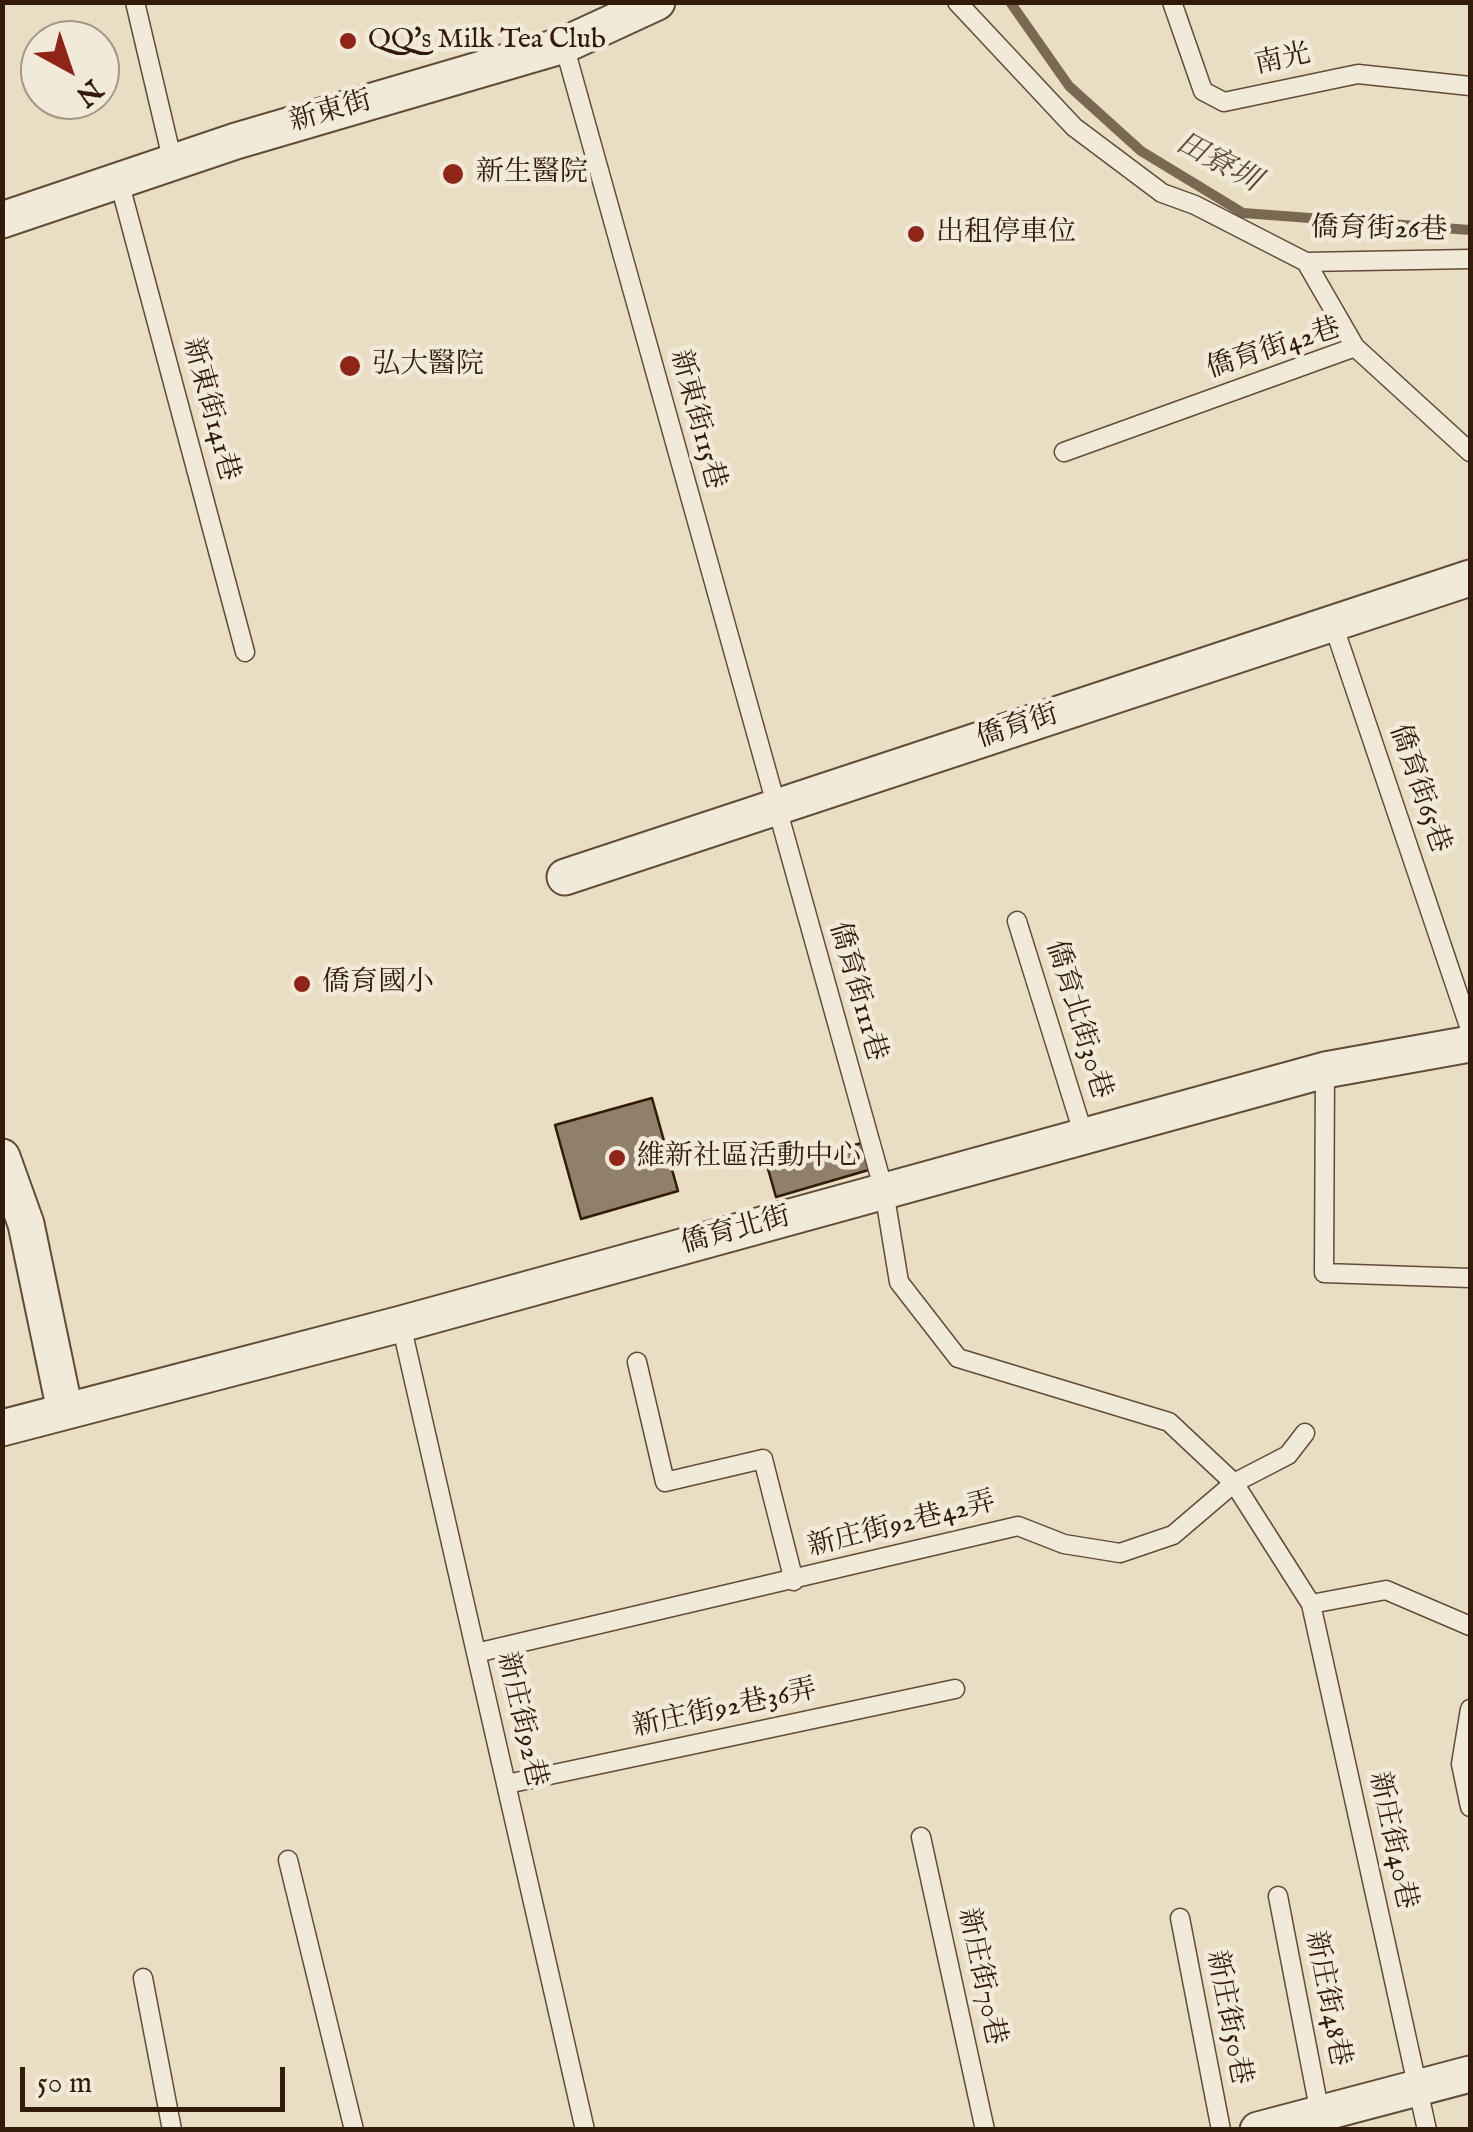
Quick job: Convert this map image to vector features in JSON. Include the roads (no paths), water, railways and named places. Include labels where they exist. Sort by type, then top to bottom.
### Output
[{"type":"street","name":"新東街","points":[[2,220],[236,141],[564,45],[657,2]]},
{"type":"street","name":"僑育街","points":[[566,878],[1470,578]]},
{"type":"street","name":"僑育北街","points":[[2,1428],[401,1324],[1325,1070],[1470,1044]]},
{"type":"street","points":[[2,1158],[26,1224],[65,1411]]},
{"type":"street","points":[[1258,2130],[1470,2074]]},
{"type":"lane","points":[[135,2],[174,163]]},
{"type":"lane","name":"僑育街26巷","points":[[957,2],[1074,126],[1162,193],[1195,205],[1306,262],[1470,259]]},
{"type":"lane","name":"南光","points":[[1172,2],[1203,91],[1224,102],[1358,74],[1470,86]]},
{"type":"lane","name":"新東街115巷","points":[[564,45],[775,809]]},
{"type":"lane","name":"新東街141巷","points":[[119,182],[246,652]]},
{"type":"lane","points":[[1306,262],[1355,347]]},
{"type":"lane","name":"僑育街42巷","points":[[1064,452],[1355,347],[1470,452]]},
{"type":"lane","name":"僑育街65巷","points":[[1333,624],[1470,1029]]},
{"type":"lane","name":"僑育街111巷","points":[[775,809],[884,1191],[899,1282],[958,1358],[1169,1422],[1234,1483],[1311,1604]]},
{"type":"lane","name":"僑育北街30巷","points":[[1017,920],[1084,1136]]},
{"type":"lane","points":[[1325,1070],[1324,1273],[1470,1278]]},
{"type":"lane","name":"新庄街92巷","points":[[401,1324],[585,2130]]},
{"type":"lane","points":[[637,1362],[666,1482],[763,1459],[794,1581]]},
{"type":"lane","name":"新庄街92巷42弄","points":[[476,1653],[1018,1526],[1064,1544],[1120,1553],[1172,1535],[1234,1483],[1288,1455],[1305,1433]]},
{"type":"lane","points":[[1311,1604],[1386,1590],[1470,1626]]},
{"type":"lane","name":"新庄街40巷","points":[[1311,1604],[1427,2130]]},
{"type":"lane","name":"新庄街92巷36弄","points":[[506,1784],[955,1689]]},
{"type":"lane","points":[[1470,1709],[1461,1764],[1470,1807]]},
{"type":"lane","name":"新庄街70巷","points":[[921,1837],[985,2130]]},
{"type":"lane","points":[[288,1860],[354,2130]]},
{"type":"lane","name":"新庄街48巷","points":[[1278,1896],[1320,2114]]},
{"type":"lane","name":"新庄街50巷","points":[[1180,1918],[1220,2130]]},
{"type":"lane","points":[[143,1978],[172,2130]]},
{"type":"waterway","name":"田寮圳","points":[[1010,2],[1069,86],[1141,151],[1243,213],[1470,230]]},
{"type":"place","name":"QQ's Milk Tea Club","points":[[348,41]]},
{"type":"place","name":"新生醫院","points":[[453,174]]},
{"type":"place","name":"出租停車位","points":[[916,234]]},
{"type":"place","name":"弘大醫院","points":[[350,366]]},
{"type":"place","name":"僑育國小","points":[[302,984]]},
{"type":"place","name":"維新社區活動中心","points":[[617,1158]]}]
